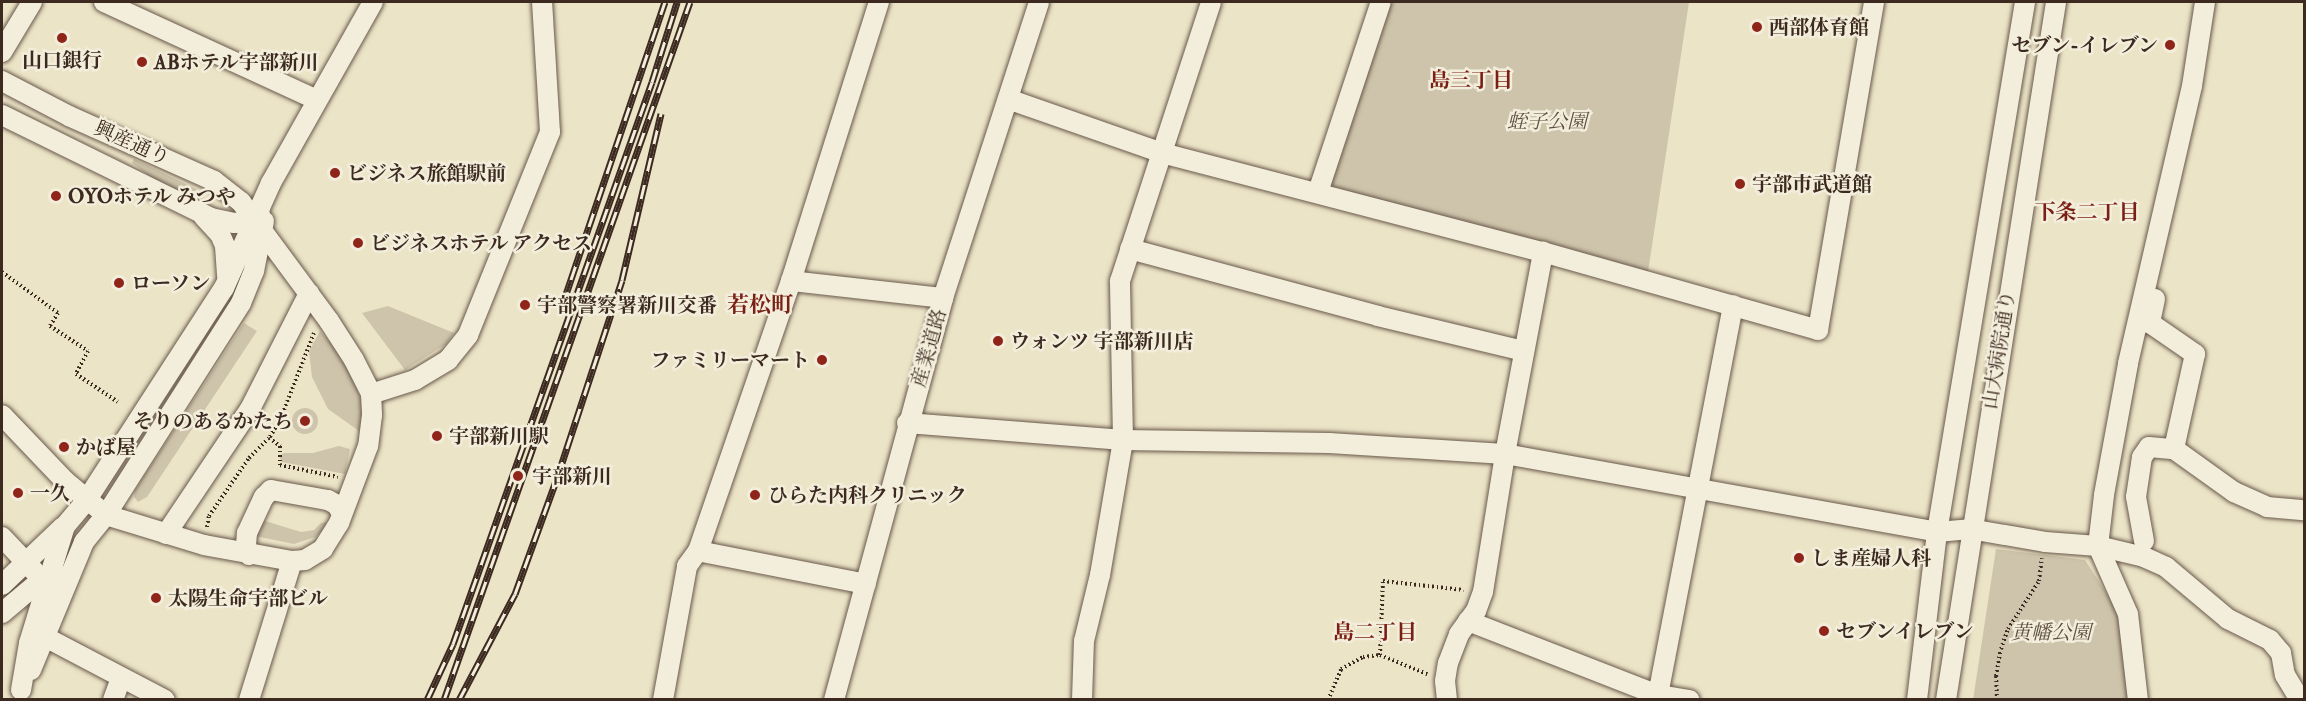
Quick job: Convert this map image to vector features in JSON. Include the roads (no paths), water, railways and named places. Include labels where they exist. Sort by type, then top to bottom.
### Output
[{"type":"street","points":[[2,52],[32,2]]},
{"type":"street","points":[[104,2],[317,100]]},
{"type":"street","points":[[2,613],[84,542],[105,515],[241,303],[255,264],[261,217],[271,183],[373,2]]},
{"type":"street","points":[[6,429],[86,501],[105,515],[166,534],[249,555],[292,561],[305,560],[323,549],[342,514],[368,446],[372,415],[371,394],[415,381],[448,360],[468,335],[549,132],[542,2]]},
{"type":"street","points":[[663,699],[687,566],[698,551],[791,281],[879,2]]},
{"type":"street","name":"産業道路","points":[[834,699],[907,423],[943,298],[1039,2]]},
{"type":"street","points":[[1082,699],[1084,641],[1100,574],[1123,440],[1120,281],[1211,2]]},
{"type":"street","points":[[1318,192],[1381,2]]},
{"type":"street","points":[[1008,99],[1162,153],[1543,252],[1818,330],[1874,2]]},
{"type":"street","name":"山大病院通り","points":[[1917,699],[1937,532],[2025,2]]},
{"type":"street","name":"山大病院通り","points":[[1946,699],[1970,529],[2056,2]]},
{"type":"street","points":[[2138,699],[2128,614],[2098,546],[2106,484],[2150,262],[2192,86],[2205,2]]},
{"type":"street","name":"興産通り","points":[[2,81],[69,116],[214,181],[261,217],[292,271],[354,360],[371,394]]},
{"type":"street","name":"興産通り","points":[[2,115],[200,213]]},
{"type":"street","points":[[214,181],[247,191],[262,189],[271,183]]},
{"type":"street","points":[[200,213],[234,223],[261,217]]},
{"type":"street","points":[[200,213],[212,224],[225,246],[228,272],[223,290]]},
{"type":"street","points":[[2,585],[65,526],[86,501],[223,290],[261,217]]},
{"type":"street","points":[[1130,249],[1377,316],[1524,351]]},
{"type":"street","points":[[1446,690],[1448,663],[1459,634],[1476,610],[1483,592],[1505,454],[1543,252]]},
{"type":"street","points":[[223,290],[236,276],[255,264],[269,261],[292,271]]},
{"type":"street","points":[[2150,262],[2161,273],[2150,323],[2194,354],[2174,449]]},
{"type":"street","points":[[791,281],[943,298]]},
{"type":"street","points":[[166,534],[250,409],[309,293]]},
{"type":"street","points":[[1658,695],[1733,305]]},
{"type":"street","points":[[907,423],[1123,440],[1329,443],[1505,454],[1937,532],[1970,529],[2044,542],[2098,546],[2144,557],[2166,567],[2228,619],[2270,640],[2281,653],[2285,675],[2300,699]]},
{"type":"street","points":[[2144,541],[2136,497],[2142,457],[2149,447],[2174,449],[2234,492],[2267,507],[2304,510]]},
{"type":"street","points":[[249,555],[246,546],[247,533],[264,497],[271,490],[328,500],[337,505],[342,514]]},
{"type":"street","points":[[19,695],[29,643],[47,575],[65,526]]},
{"type":"street","points":[[2,537],[26,563],[47,575]]},
{"type":"street","points":[[19,695],[46,638],[84,542]]},
{"type":"street","points":[[698,551],[866,584]]},
{"type":"street","points":[[249,699],[292,561]]},
{"type":"street","points":[[1468,621],[1658,695],[1690,699]]},
{"type":"street","points":[[46,638],[165,699]]},
{"type":"street","points":[[114,699],[121,678]]},
{"type":"railway","points":[[562,306],[665,2]]},
{"type":"railway","points":[[427,700],[453,644],[652,82],[677,2]]},
{"type":"railway","points":[[444,700],[690,2]]},
{"type":"railway","points":[[459,700],[515,594],[558,475],[622,280],[661,114]]},
{"type":"place","name":"西部体育館","points":[[1757,27]]},
{"type":"place","name":"山口銀行","points":[[62,38]]},
{"type":"place","name":"セブン-イレブン","points":[[2170,45]]},
{"type":"place","name":"ABホテル宇部新川","points":[[142,62]]},
{"type":"place","name":"ビジネス旅館駅前","points":[[335,173]]},
{"type":"place","name":"宇部市武道館","points":[[1740,184]]},
{"type":"place","name":"OYOホテル みつや","points":[[56,196]]},
{"type":"place","name":"ビジネスホテル アクセス","points":[[358,243]]},
{"type":"place","name":"ローソン","points":[[119,283]]},
{"type":"place","name":"宇部警察署新川交番","points":[[525,305]]},
{"type":"place","name":"ウォンツ 宇部新川店","points":[[998,341]]},
{"type":"place","name":"ファミリーマート","points":[[822,360]]},
{"type":"place","name":"そりのあるかたち","points":[[305,421]]},
{"type":"place","name":"宇部新川駅","points":[[437,436]]},
{"type":"place","name":"かば屋","points":[[64,447]]},
{"type":"place","name":"宇部新川","points":[[518,476]]},
{"type":"place","name":"一久","points":[[18,493]]},
{"type":"place","name":"ひらた内科クリニック","points":[[755,495]]},
{"type":"place","name":"しま産婦人科","points":[[1799,558]]},
{"type":"place","name":"太陽生命宇部ビル","points":[[156,598]]},
{"type":"place","name":"セブンイレブン","points":[[1824,631]]},
{"type":"district","name":"島三丁目","points":[[1471,81]]},
{"type":"district","name":"下条二丁目","points":[[2087,213]]},
{"type":"district","name":"若松町","points":[[760,306]]},
{"type":"district","name":"島二丁目","points":[[1375,633]]},
{"type":"park label","name":"蛭子公園","points":[[1547,121]]},
{"type":"park label","name":"黄幡公園","points":[[2051,632]]}]
